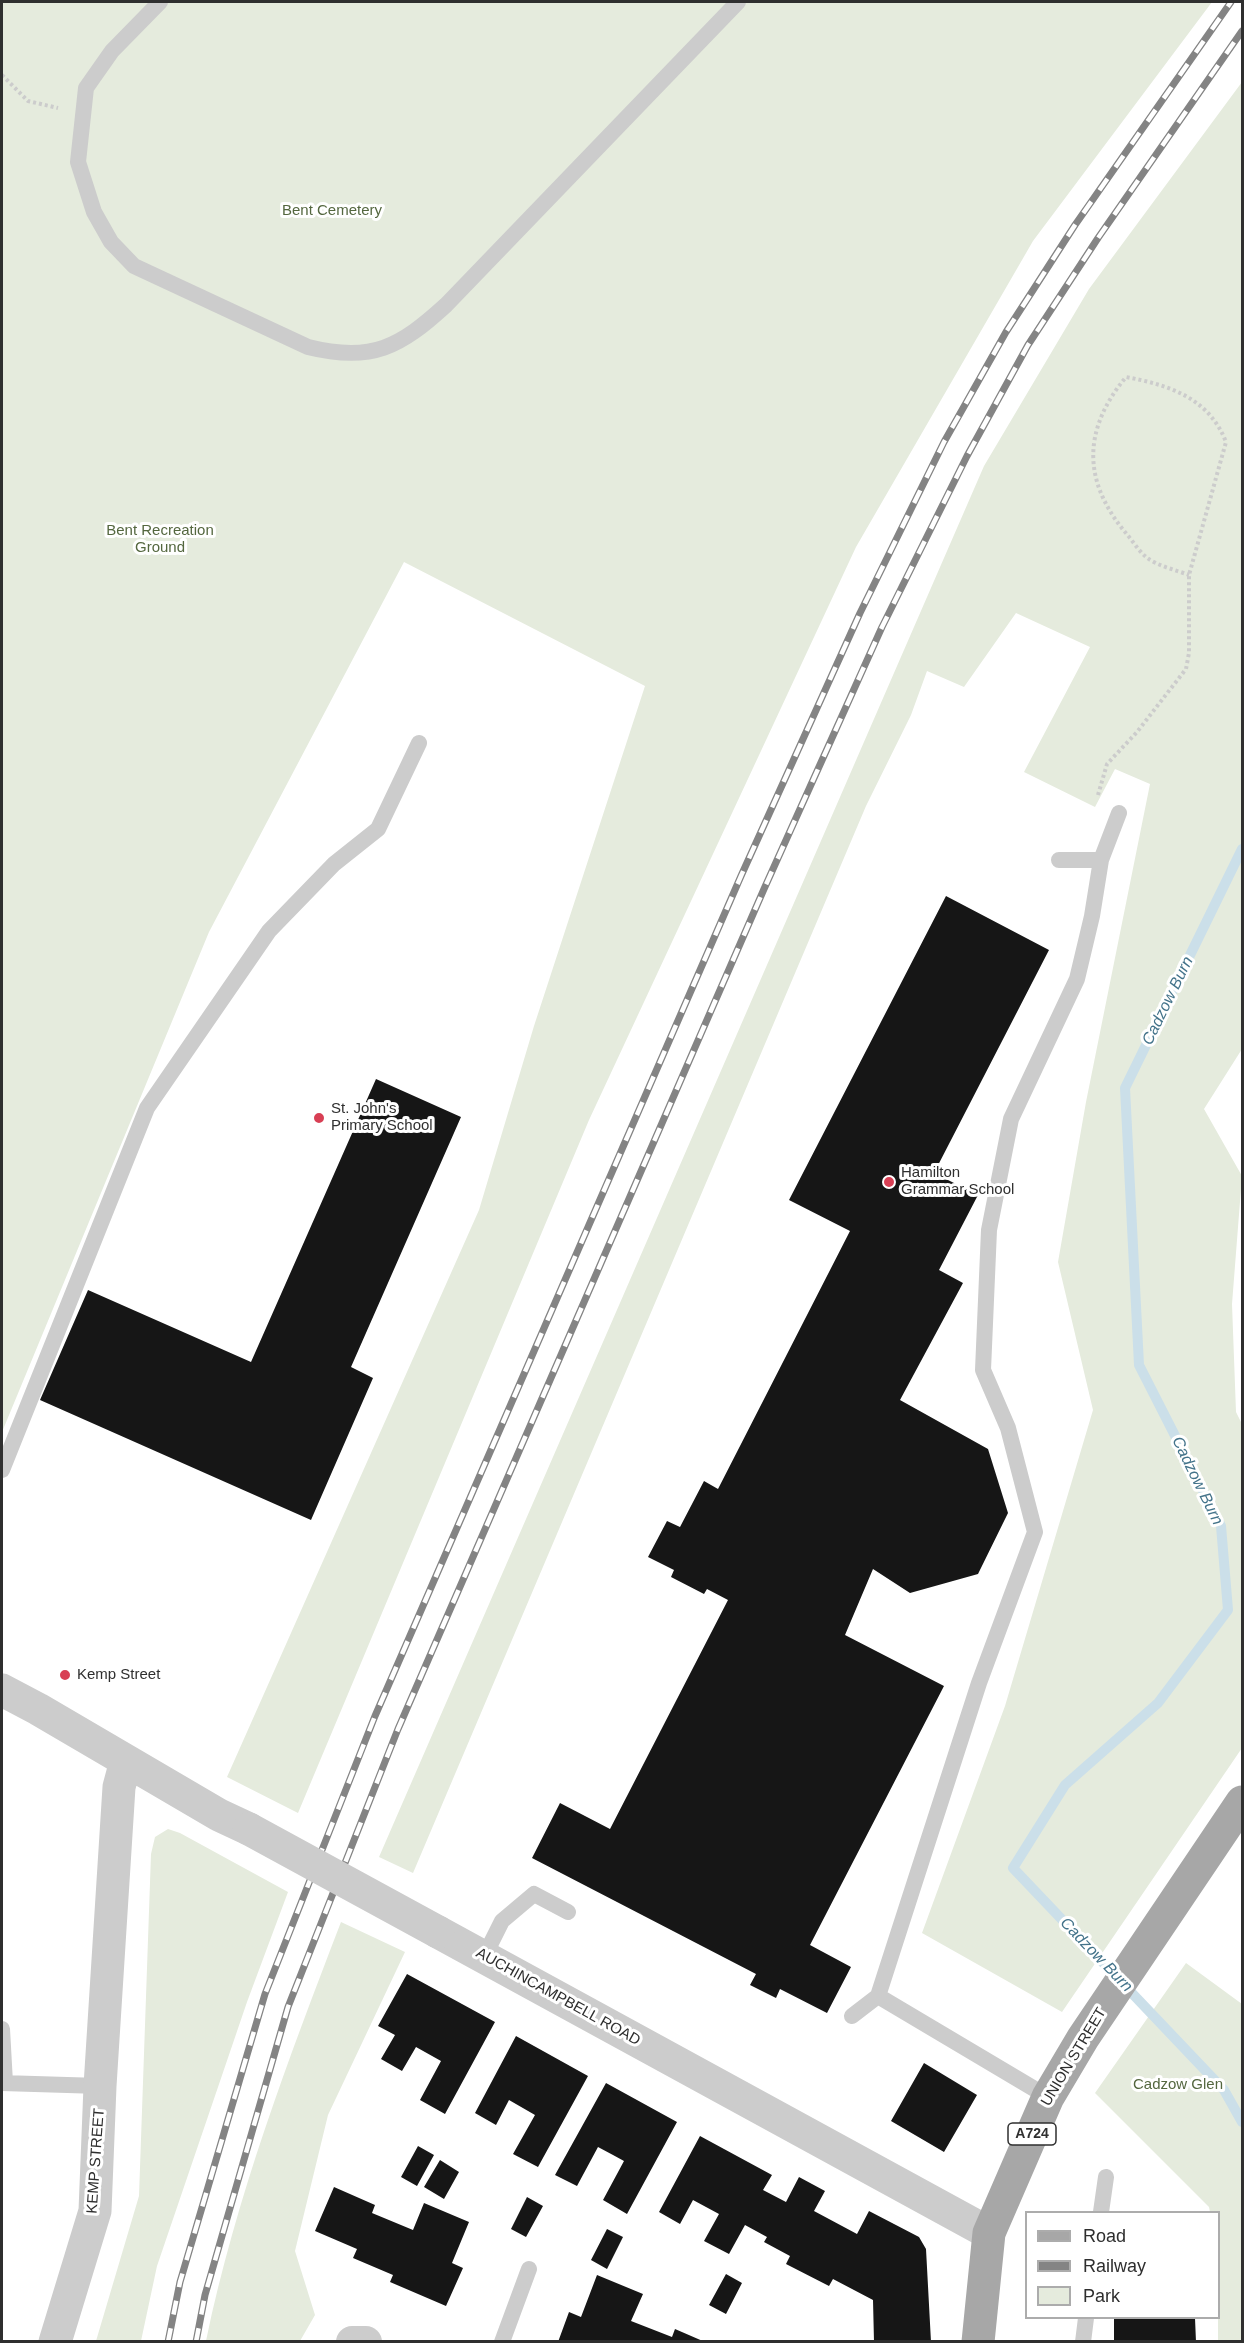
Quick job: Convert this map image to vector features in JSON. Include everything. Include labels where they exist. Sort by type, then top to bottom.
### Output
[{"type":"main road","name":"UNION STREET","points":[[978,2342],[989,2233],[1048,2097],[1083,2038],[1242,1802]]},
{"type":"street","name":"AUCHINCAMPBELL ROAD","points":[[2,1690],[249,1829],[989,2233]]},
{"type":"street","name":"KEMP STREET","points":[[55,2342],[95,2211],[100,2086],[119,1787],[126,1761]]},
{"type":"street","points":[[352,2342],[366,2342]]},
{"type":"lane","points":[[160,2],[112,51],[86,88],[78,162],[94,212],[111,242],[134,266],[308,347],[335,354],[358,354],[394,344],[415,333],[446,305],[738,2]]},
{"type":"lane","points":[[2,1470],[147,1108],[269,931],[334,864],[378,829],[419,743]]},
{"type":"lane","points":[[852,2016],[878,1996],[979,1683],[1035,1532],[1008,1428],[983,1370],[989,1230],[1011,1119],[1077,980],[1092,916],[1101,860],[1119,813]]},
{"type":"lane","points":[[1059,860],[1101,860]]},
{"type":"lane","points":[[484,1957],[502,1921],[534,1894],[568,1912]]},
{"type":"lane","points":[[878,1996],[1048,2097]]},
{"type":"lane","points":[[2,2029],[3,2083],[100,2086]]},
{"type":"lane","points":[[1101,2211],[1106,2177]]},
{"type":"lane","points":[[502,2342],[529,2269]]},
{"type":"lane","points":[[1083,2342],[1086,2319]]},
{"type":"path","points":[[2,75],[28,101],[82,114]]},
{"type":"path","points":[[1119,813],[1095,807],[1107,764],[1137,732],[1186,669],[1190,632],[1189,575],[1226,442],[1219,424],[1204,407],[1157,383],[1126,378],[1112,394],[1095,432],[1092,467],[1102,501],[1147,558],[1189,575]]},
{"type":"green space","points":[[2,2],[1212,2],[1033,241],[856,547],[589,1120],[298,1813],[227,1777],[479,1210],[534,1026],[645,686],[404,562],[209,932],[2,1432]]},
{"type":"green space","points":[[1242,82],[1242,1049],[1204,1109],[1242,1176],[1232,1304],[1236,1412],[1242,1424],[1242,1748],[1062,2012],[922,1933],[1005,1706],[1093,1410],[1058,1262],[1086,1102],[1150,784],[1115,769],[1095,807],[1024,772],[1090,647],[1016,613],[964,687],[927,671],[911,715],[866,806],[413,1873],[379,1857],[984,466],[1089,289]]},
{"type":"green space","points":[[168,1829],[180,1833],[288,1892],[247,2002],[157,2266],[141,2341],[96,2341],[139,2196],[151,1854],[155,1837]]},
{"type":"green space","points":[[341,1922],[405,1952],[328,2115],[295,2251],[315,2315],[300,2341],[206,2341],[232,2234],[265,2129]]},
{"type":"green space","name":"Cadzow Glen","points":[[1186,1963],[1242,2004],[1242,2341],[1218,2341],[1220,2211],[1210,2211],[1209,2207],[1095,2093]]},
{"type":"building","points":[[946,896],[1049,950],[934,1173],[978,1195],[939,1270],[963,1283],[900,1400],[988,1449],[1008,1513],[978,1574],[910,1593],[873,1569],[845,1635],[944,1686],[810,1945],[851,1967],[827,2013],[780,1989],[776,1998],[750,1985],[756,1974],[532,1858],[560,1803],[610,1829],[728,1600],[707,1589],[704,1594],[671,1577],[674,1570],[648,1557],[667,1521],[680,1527],[704,1481],[718,1489],[850,1231],[789,1200]]},
{"type":"building","points":[[376,1079],[461,1117],[351,1367],[373,1378],[311,1520],[40,1400],[88,1290],[251,1362]]},
{"type":"building","points":[[407,1974],[495,2022],[445,2114],[420,2100],[441,2061],[416,2047],[402,2071],[381,2059],[395,2035],[378,2026]]},
{"type":"building","points":[[516,2036],[588,2076],[538,2167],[513,2154],[535,2115],[509,2100],[496,2125],[475,2113]]},
{"type":"building","points":[[924,2063],[977,2095],[944,2152],[891,2121]]},
{"type":"building","points":[[606,2083],[677,2122],[627,2214],[603,2200],[624,2161],[613,2155],[598,2147],[577,2186],[555,2175]]},
{"type":"building","points":[[700,2136],[772,2175],[763,2190],[786,2202],[799,2177],[825,2191],[814,2211],[857,2234],[869,2211],[919,2237],[926,2249],[931,2342],[874,2342],[873,2300],[833,2279],[829,2286],[786,2264],[790,2256],[764,2242],[767,2237],[745,2225],[729,2254],[704,2241],[719,2214],[693,2200],[680,2224],[659,2212]]},
{"type":"building","points":[[418,2146],[434,2155],[417,2186],[401,2177]]},
{"type":"building","points":[[440,2160],[459,2172],[444,2199],[424,2187]]},
{"type":"building","points":[[334,2187],[375,2205],[372,2213],[413,2230],[424,2203],[469,2222],[452,2263],[463,2268],[446,2306],[390,2282],[393,2275],[353,2258],[357,2249],[315,2231]]},
{"type":"building","points":[[527,2197],[543,2206],[526,2237],[511,2229]]},
{"type":"building","points":[[607,2229],[623,2237],[607,2269],[591,2260]]},
{"type":"building","points":[[726,2274],[742,2283],[726,2314],[709,2305]]},
{"type":"building","points":[[597,2275],[643,2294],[631,2321],[672,2337],[675,2329],[705,2342],[558,2342],[569,2312],[581,2317]]},
{"type":"building","points":[[1114,2319],[1195,2319],[1196,2342],[1114,2342]]},
{"type":"waterway","name":"Cadzow Burn","points":[[1242,849],[1125,1088],[1139,1365],[1221,1526],[1228,1610],[1158,1703],[1065,1785],[1013,1868],[1224,2090],[1242,2122]]},
{"type":"railway","points":[[168,2342],[180,2282],[265,1994],[375,1716],[741,876],[860,613],[944,442],[1006,332],[1075,225],[1231,2]]},
{"type":"railway","points":[[196,2342],[205,2295],[288,2007],[398,1729],[764,889],[882,627],[967,456],[1028,345],[1098,238],[1242,31]]},
{"type":"place","name":"St. John's Primary School","points":[[319,1118]]},
{"type":"place","name":"Hamilton Grammar School","points":[[889,1182]]},
{"type":"place","name":"Kemp Street","points":[[65,1675]]},
{"type":"park label","name":"Bent Cemetery","points":[[332,211]]},
{"type":"park label","name":"Bent Recreation Ground","points":[[160,540]]}]
